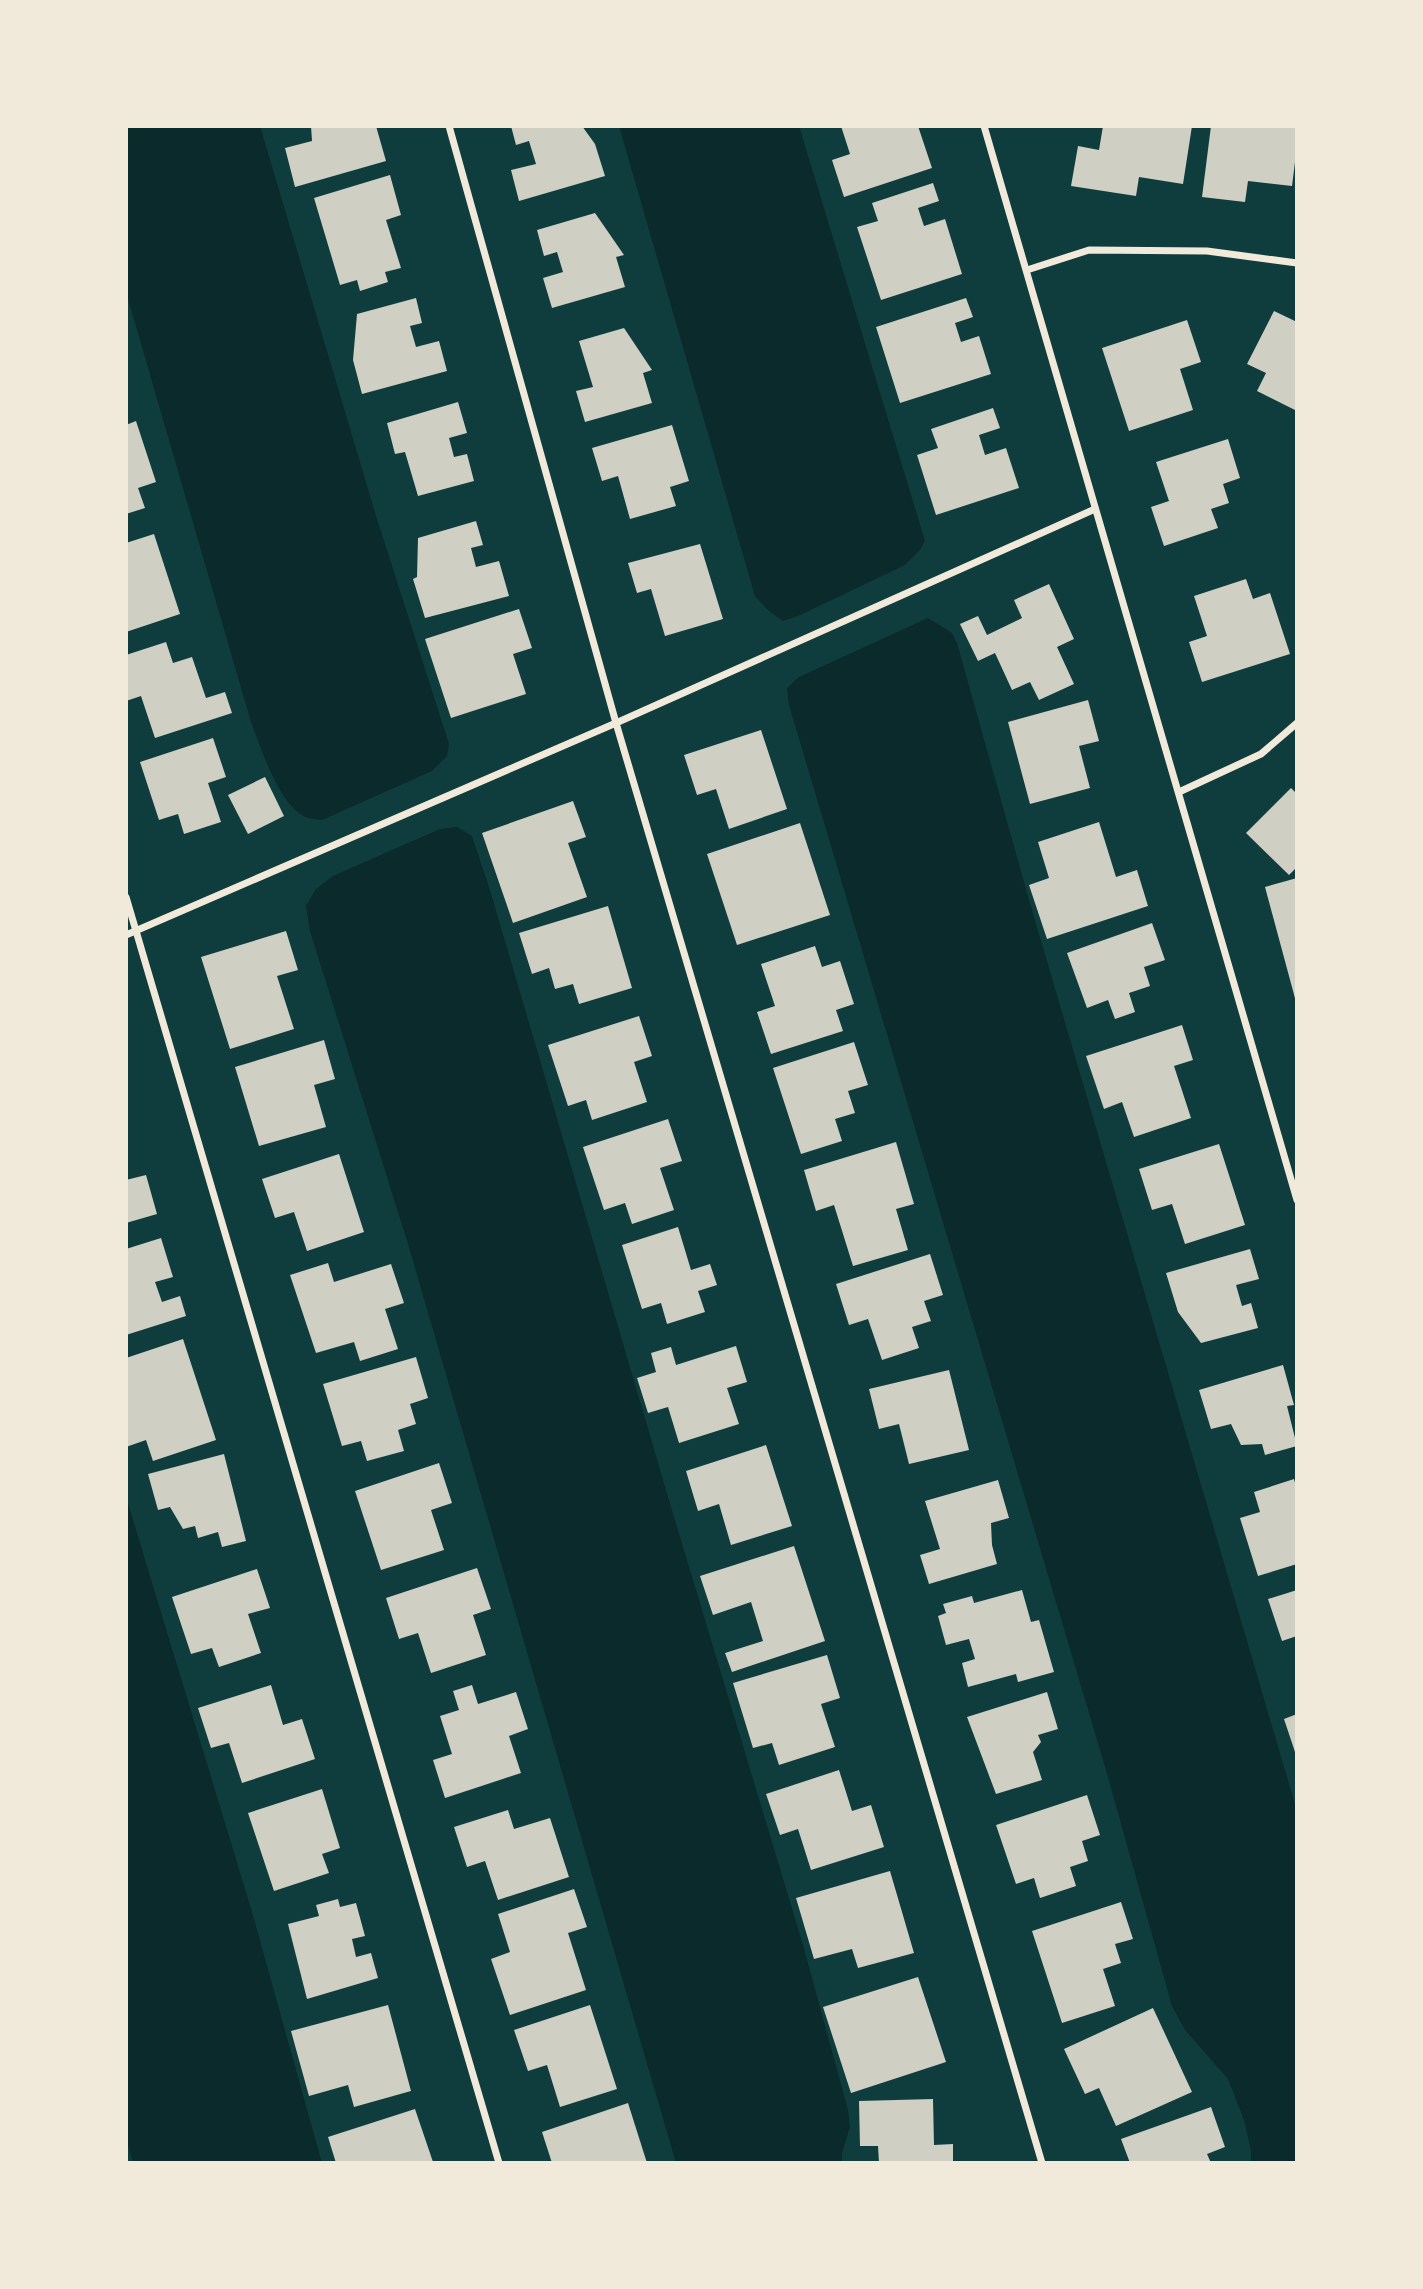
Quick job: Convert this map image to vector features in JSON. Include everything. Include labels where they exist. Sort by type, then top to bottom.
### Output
[{"type":"street","points":[[449,126],[616,723],[1042,2163]]},
{"type":"street","points":[[984,126],[1297,1200]]},
{"type":"street","points":[[1027,270],[1089,250],[1207,251],[1297,264]]},
{"type":"street","points":[[126,935],[616,723],[1095,509]]},
{"type":"street","points":[[1179,792],[1261,754],[1297,723]]},
{"type":"street","points":[[126,897],[499,2163]]},
{"type":"water","points":[[126,126],[260,126],[376,516],[449,744],[447,756],[432,771],[322,820],[306,817],[287,801],[272,775],[251,722],[126,292]]},
{"type":"water","points":[[619,126],[799,126],[925,541],[905,565],[783,621],[755,596]]},
{"type":"water","points":[[928,618],[952,633],[957,643],[1029,900],[1297,1811],[1297,2163],[1251,2163],[1244,2120],[1228,2079],[1185,2030],[1172,2006],[1106,1770],[789,705],[787,688],[799,677]]},
{"type":"water","points":[[457,827],[472,836],[490,890],[803,1945],[848,2110],[850,2127],[842,2153],[842,2163],[676,2163],[408,1244],[310,931],[306,906],[316,889],[333,876],[440,829]]},
{"type":"water","points":[[126,1497],[252,1912],[322,2163],[133,2163],[126,2138]]},
{"type":"building","points":[[311,126],[376,126],[386,161],[295,187],[285,148],[312,141]]},
{"type":"building","points":[[511,126],[582,126],[595,144],[605,176],[519,201],[511,170],[536,164],[529,141],[516,145]]},
{"type":"building","points":[[841,126],[918,126],[932,168],[844,197],[832,160],[850,154]]},
{"type":"building","points":[[1103,126],[1192,126],[1183,184],[1139,177],[1136,196],[1071,186],[1078,146],[1099,150]]},
{"type":"building","points":[[1211,126],[1297,126],[1292,186],[1248,181],[1245,202],[1202,197]]},
{"type":"building","points":[[390,175],[401,215],[386,220],[401,268],[385,272],[388,282],[360,291],[357,280],[340,285],[314,198]]},
{"type":"building","points":[[933,183],[939,201],[918,208],[924,226],[945,219],[962,274],[881,300],[857,227],[878,221],[872,203]]},
{"type":"building","points":[[595,213],[624,255],[616,257],[625,287],[552,308],[543,278],[563,272],[557,252],[544,256],[537,230]]},
{"type":"building","points":[[416,298],[422,323],[410,326],[416,347],[439,341],[447,371],[362,394],[353,360],[357,314]]},
{"type":"building","points":[[966,298],[973,317],[955,323],[961,342],[979,336],[991,374],[900,403],[876,327]]},
{"type":"building","points":[[1274,311],[1297,322],[1297,411],[1257,391],[1266,373],[1247,364]]},
{"type":"building","points":[[1187,320],[1201,362],[1180,369],[1193,410],[1129,431],[1102,348]]},
{"type":"building","points":[[624,328],[652,370],[643,373],[652,403],[585,422],[576,391],[593,387],[579,341]]},
{"type":"building","points":[[458,402],[467,433],[449,438],[454,457],[467,454],[474,481],[418,496],[405,452],[395,454],[387,423]]},
{"type":"building","points":[[993,408],[1000,428],[979,435],[985,455],[1006,448],[1019,488],[936,515],[917,455],[938,448],[931,429]]},
{"type":"building","points":[[136,421],[156,482],[138,488],[145,508],[126,514],[126,425]]},
{"type":"building","points":[[672,425],[689,481],[670,487],[676,506],[630,519],[618,476],[602,481],[592,448]]},
{"type":"building","points":[[1228,439],[1240,478],[1223,484],[1229,503],[1211,509],[1218,528],[1164,546],[1151,507],[1169,501],[1156,462]]},
{"type":"building","points":[[476,521],[483,545],[471,548],[476,567],[499,561],[509,596],[425,618],[413,579],[417,577],[418,538]]},
{"type":"building","points":[[154,534],[180,614],[126,632],[126,543]]},
{"type":"building","points":[[700,544],[723,619],[665,636],[651,589],[637,593],[628,563]]},
{"type":"building","points":[[1246,579],[1253,599],[1270,593],[1290,654],[1202,682],[1189,642],[1207,636],[1194,596]]},
{"type":"building","points":[[1049,584],[1074,639],[1057,647],[1074,684],[1039,700],[1030,682],[1012,690],[995,653],[978,661],[960,624],[978,616],[987,635],[1022,618],[1014,600]]},
{"type":"building","points":[[519,609],[532,648],[513,654],[526,694],[451,718],[425,639]]},
{"type":"building","points":[[166,642],[173,663],[192,657],[206,698],[225,692],[232,713],[155,738],[141,696],[126,701],[126,655]]},
{"type":"building","points":[[1088,700],[1099,741],[1079,746],[1090,788],[1030,804],[1008,722]]},
{"type":"building","points":[[761,730],[787,809],[729,829],[716,789],[697,795],[684,755]]},
{"type":"building","points":[[213,738],[226,777],[208,783],[221,822],[184,834],[178,814],[159,820],[140,762]]},
{"type":"building","points":[[265,777],[284,816],[248,834],[228,795]]},
{"type":"building","points":[[1291,788],[1297,794],[1297,867],[1289,875],[1246,833]]},
{"type":"building","points":[[573,801],[586,837],[568,843],[587,897],[513,923],[482,833]]},
{"type":"building","points":[[1099,822],[1116,877],[1137,870],[1148,906],[1047,939],[1029,885],[1049,878],[1038,842]]},
{"type":"building","points":[[800,823],[830,915],[737,945],[707,854]]},
{"type":"building","points":[[1297,878],[1297,1002],[1296,1002],[1265,887]]},
{"type":"building","points":[[608,906],[632,988],[579,1004],[573,984],[555,989],[549,968],[532,974],[519,933]]},
{"type":"building","points":[[1152,923],[1165,960],[1144,967],[1150,986],[1129,993],[1135,1012],[1115,1019],[1108,1000],[1087,1008],[1067,953]]},
{"type":"building","points":[[286,931],[298,970],[277,976],[294,1029],[230,1049],[201,957]]},
{"type":"building","points":[[815,946],[822,967],[840,961],[854,1004],[836,1010],[843,1031],[771,1054],[757,1012],[775,1006],[761,964]]},
{"type":"building","points":[[639,1016],[652,1056],[634,1062],[647,1102],[592,1120],[586,1100],[568,1106],[548,1045]]},
{"type":"building","points":[[1182,1025],[1193,1060],[1174,1066],[1191,1118],[1134,1137],[1122,1102],[1104,1109],[1086,1056]]},
{"type":"building","points":[[324,1040],[335,1079],[314,1085],[326,1127],[259,1146],[235,1067]]},
{"type":"building","points":[[854,1042],[868,1085],[848,1091],[855,1113],[835,1119],[842,1141],[801,1154],[773,1068]]},
{"type":"building","points":[[668,1119],[682,1161],[660,1168],[674,1210],[632,1224],[625,1203],[604,1210],[583,1147]]},
{"type":"building","points":[[896,1142],[914,1204],[896,1209],[908,1250],[853,1266],[834,1205],[816,1211],[804,1170]]},
{"type":"building","points":[[1219,1144],[1245,1225],[1185,1244],[1172,1204],[1152,1210],[1139,1169]]},
{"type":"building","points":[[339,1154],[364,1232],[307,1251],[294,1212],[275,1218],[262,1179]]},
{"type":"building","points":[[146,1175],[157,1214],[126,1223],[126,1180]]},
{"type":"building","points":[[678,1227],[691,1270],[710,1264],[717,1285],[698,1291],[705,1312],[667,1324],[661,1303],[642,1309],[622,1245]]},
{"type":"building","points":[[161,1238],[173,1277],[155,1282],[162,1302],[180,1296],[186,1316],[126,1335],[126,1249]]},
{"type":"building","points":[[1250,1249],[1259,1279],[1236,1285],[1242,1306],[1251,1303],[1258,1328],[1201,1343],[1178,1312],[1166,1273]]},
{"type":"building","points":[[930,1254],[943,1295],[924,1301],[931,1321],[912,1327],[919,1348],[882,1360],[868,1319],[849,1325],[836,1284]]},
{"type":"building","points":[[328,1263],[334,1282],[391,1264],[404,1303],[385,1309],[398,1349],[360,1361],[354,1342],[316,1353],[290,1275]]},
{"type":"building","points":[[183,1339],[216,1440],[153,1461],[146,1440],[126,1447],[126,1358]]},
{"type":"building","points":[[736,1346],[747,1382],[727,1388],[739,1424],[679,1443],[668,1407],[648,1413],[637,1378],[656,1372],[651,1353],[671,1347],[676,1365]]},
{"type":"building","points":[[416,1357],[428,1398],[410,1404],[416,1424],[398,1430],[404,1451],[367,1461],[361,1441],[342,1446],[323,1384]]},
{"type":"building","points":[[1283,1365],[1294,1405],[1287,1406],[1297,1446],[1265,1455],[1262,1444],[1241,1445],[1231,1424],[1211,1429],[1199,1390]]},
{"type":"building","points":[[949,1370],[969,1450],[909,1464],[899,1424],[879,1429],[869,1389]]},
{"type":"building","points":[[766,1445],[792,1526],[731,1545],[719,1504],[698,1511],[686,1471]]},
{"type":"building","points":[[224,1454],[246,1541],[222,1547],[218,1532],[198,1538],[195,1526],[183,1529],[170,1507],[158,1510],[148,1474]]},
{"type":"building","points":[[439,1463],[452,1503],[431,1510],[444,1550],[381,1570],[355,1491]]},
{"type":"building","points":[[1294,1479],[1297,1490],[1297,1564],[1258,1576],[1240,1518],[1260,1512],[1254,1492]]},
{"type":"building","points":[[998,1480],[1009,1518],[991,1523],[992,1545],[997,1564],[929,1584],[920,1555],[940,1549],[925,1501]]},
{"type":"building","points":[[794,1546],[825,1641],[732,1672],[725,1653],[763,1641],[751,1602],[713,1615],[700,1576]]},
{"type":"building","points":[[477,1568],[491,1609],[473,1615],[486,1655],[431,1673],[418,1633],[399,1639],[386,1598]]},
{"type":"building","points":[[257,1569],[270,1608],[248,1614],[261,1653],[219,1667],[212,1648],[191,1654],[172,1597]]},
{"type":"building","points":[[1022,1590],[1031,1622],[1039,1620],[1054,1672],[1018,1682],[1016,1674],[968,1687],[962,1663],[975,1659],[969,1639],[946,1645],[938,1616],[946,1613],[943,1604],[972,1596],[974,1603]]},
{"type":"building","points":[[1297,1590],[1297,1636],[1282,1641],[1268,1599]]},
{"type":"building","points":[[827,1655],[840,1698],[821,1704],[835,1747],[779,1765],[772,1743],[753,1748],[733,1683]]},
{"type":"building","points":[[271,1685],[283,1725],[302,1719],[315,1759],[242,1783],[229,1743],[211,1748],[198,1708]]},
{"type":"building","points":[[472,1685],[478,1704],[516,1692],[528,1729],[509,1736],[521,1773],[445,1798],[433,1760],[452,1754],[440,1716],[459,1710],[453,1691]]},
{"type":"building","points":[[1047,1692],[1058,1729],[1038,1735],[1041,1742],[1033,1752],[1042,1780],[996,1794],[967,1717]]},
{"type":"building","points":[[1297,1714],[1297,1755],[1296,1755],[1284,1719]]},
{"type":"building","points":[[839,1770],[852,1811],[871,1805],[884,1847],[811,1870],[798,1829],[780,1835],[766,1794]]},
{"type":"building","points":[[322,1789],[340,1848],[322,1854],[329,1873],[274,1891],[248,1813]]},
{"type":"building","points":[[1087,1795],[1100,1835],[1082,1841],[1088,1861],[1070,1867],[1076,1886],[1040,1898],[1034,1878],[1016,1884],[996,1825]]},
{"type":"building","points":[[508,1810],[514,1829],[550,1818],[569,1877],[498,1900],[485,1861],[467,1867],[454,1827]]},
{"type":"building","points":[[890,1871],[914,1953],[858,1968],[852,1949],[814,1959],[796,1898]]},
{"type":"building","points":[[574,1889],[587,1927],[568,1933],[586,1990],[510,2015],[491,1959],[510,1952],[498,1914]]},
{"type":"building","points":[[338,1899],[340,1907],[356,1903],[365,1936],[352,1939],[356,1957],[371,1953],[378,1978],[307,1999],[288,1924],[319,1916],[316,1905]]},
{"type":"building","points":[[1121,1902],[1133,1939],[1115,1944],[1121,1963],[1103,1969],[1115,2006],[1062,2023],[1032,1931]]},
{"type":"building","points":[[918,1977],[946,2062],[851,2093],[823,2007]]},
{"type":"building","points":[[388,2005],[411,2091],[354,2107],[348,2085],[309,2096],[291,2031]]},
{"type":"building","points":[[590,2005],[617,2089],[560,2107],[547,2065],[528,2071],[514,2030]]},
{"type":"building","points":[[1153,2008],[1192,2092],[1116,2126],[1099,2088],[1085,2094],[1064,2049]]},
{"type":"building","points":[[933,2099],[934,2145],[953,2144],[953,2163],[879,2163],[878,2146],[860,2146],[859,2101]]},
{"type":"building","points":[[628,2103],[647,2163],[552,2163],[542,2132]]},
{"type":"building","points":[[1211,2107],[1225,2147],[1207,2154],[1211,2163],[1130,2163],[1121,2139]]},
{"type":"building","points":[[415,2109],[433,2162],[336,2163],[328,2137]]}]
